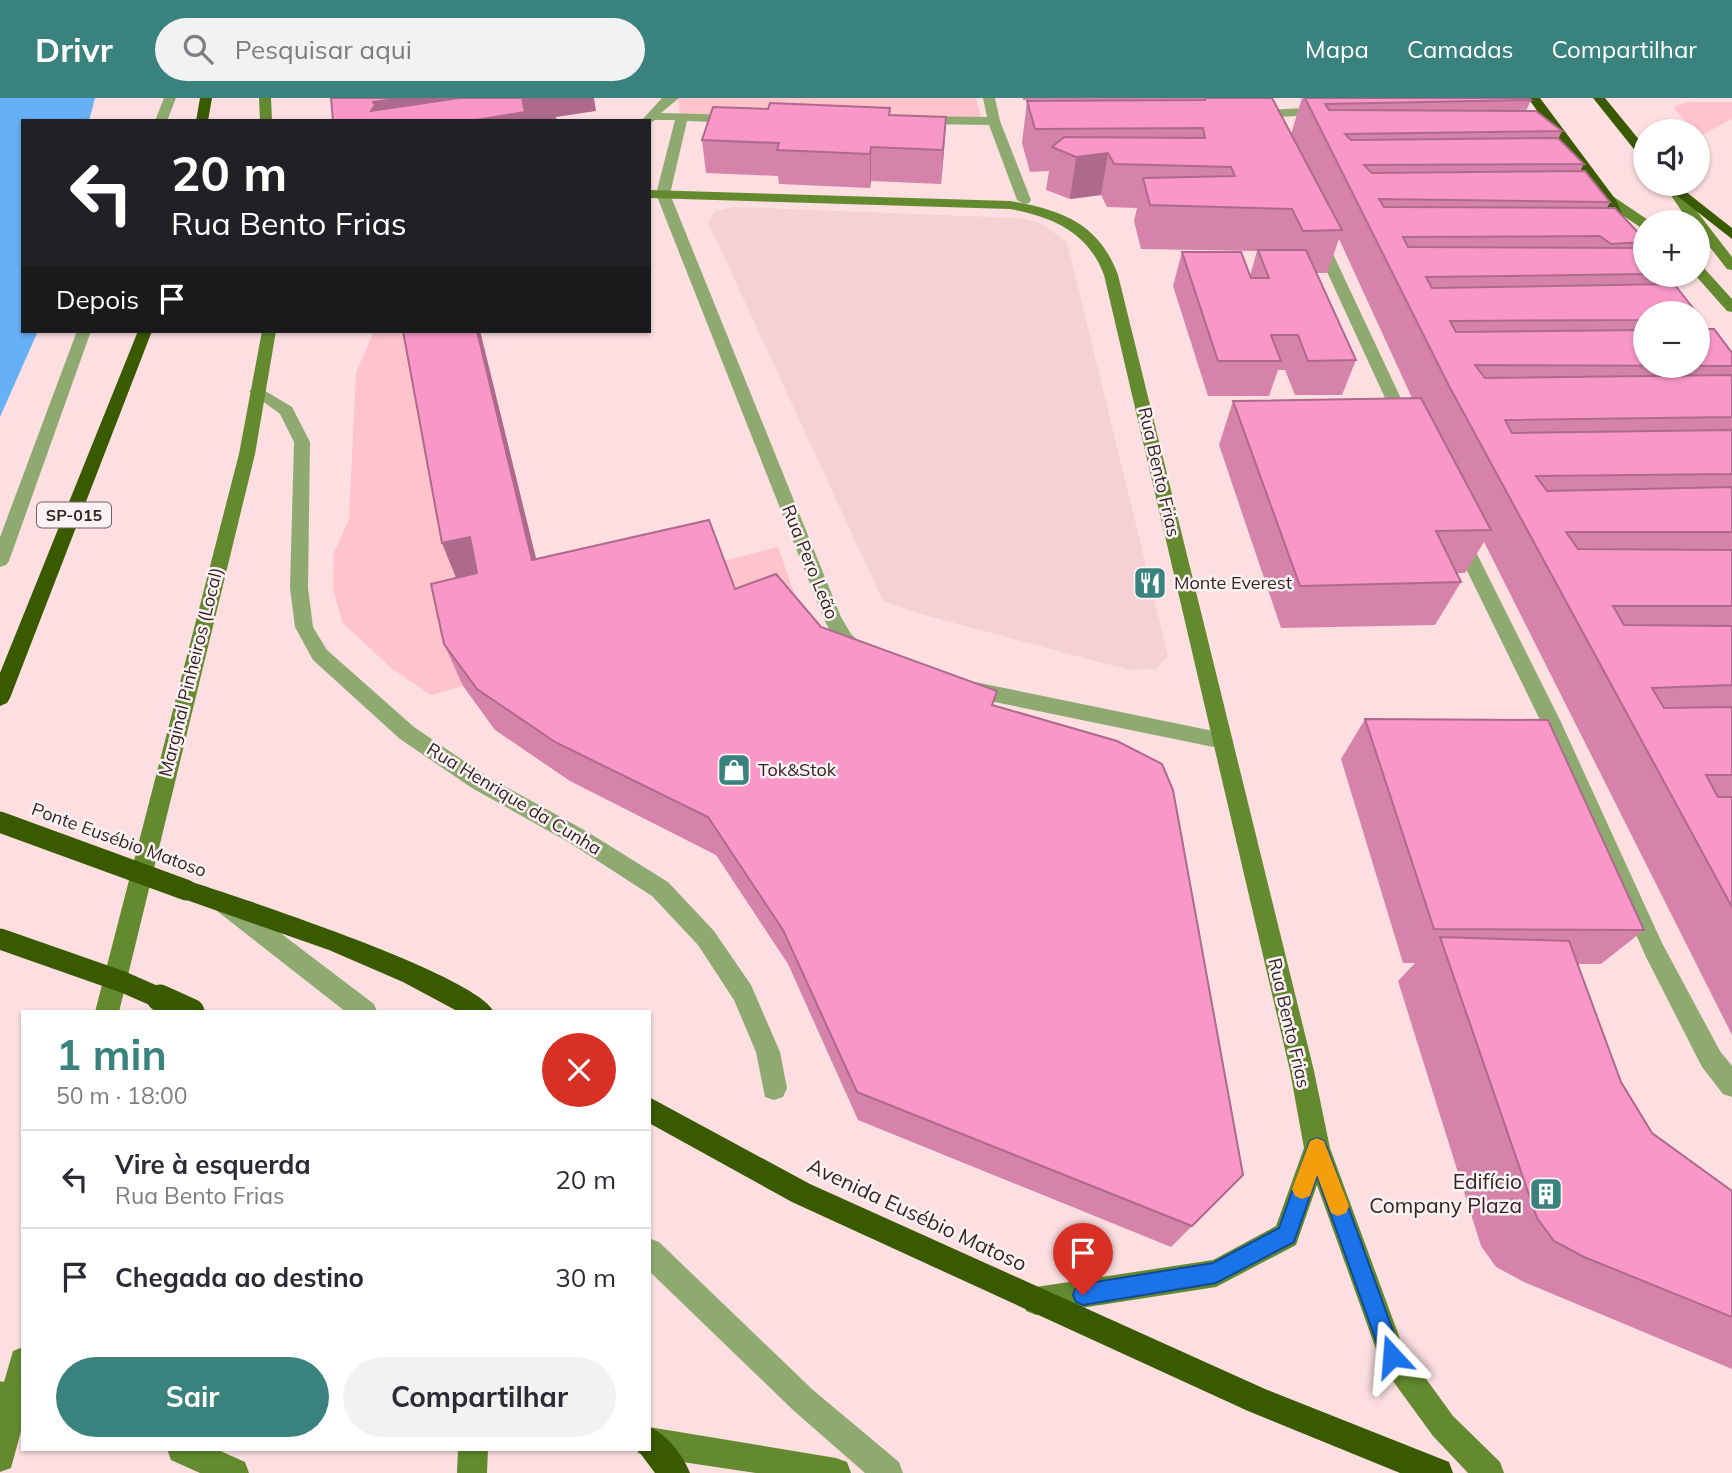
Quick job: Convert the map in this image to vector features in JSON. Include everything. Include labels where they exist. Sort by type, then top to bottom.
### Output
[{"type":"highway","points":[[202,119],[206,98]]},
{"type":"highway","points":[[1534,98],[1609,200],[1633,247]]},
{"type":"highway","points":[[1599,98],[1633,140]]},
{"type":"highway","points":[[1682,196],[1732,235]]},
{"type":"highway","name":"SP-015","points":[[0,698],[144,333]]},
{"type":"highway","points":[[1710,341],[1732,368]]},
{"type":"highway","name":"Ponte Eusébio Matoso","points":[[0,822],[222,901]]},
{"type":"highway","points":[[222,901],[354,948],[447,990],[479,1010]]},
{"type":"highway","points":[[0,939],[123,982],[186,1010]]},
{"type":"highway","name":"Avenida Eusébio Matoso","points":[[651,1110],[801,1193],[1258,1401],[1438,1473]]},
{"type":"highway","points":[[651,1444],[675,1473]]},
{"type":"main road","points":[[265,98],[266,119]]},
{"type":"main road","name":"Rua Bento Frias","points":[[656,194],[994,205],[1044,213],[1068,222],[1086,233],[1101,248],[1111,275],[1223,741],[1302,1071],[1317,1148],[1392,1356],[1443,1426],[1489,1473]]},
{"type":"main road","points":[[1609,200],[1633,216]]},
{"type":"main road","points":[[1710,239],[1732,266]]},
{"type":"main road","points":[[1710,284],[1732,309]]},
{"type":"main road","name":"Marginal Pinheiros (Local)","points":[[108,1010],[247,454],[269,333]]},
{"type":"main road","points":[[1036,1301],[1154,1285],[1216,1273],[1286,1235],[1317,1148]]},
{"type":"main road","points":[[0,1457],[21,1370]]},
{"type":"main road","points":[[0,1395],[21,1397]]},
{"type":"main road","points":[[651,1442],[836,1473]]},
{"type":"main road","points":[[185,1451],[234,1473]]},
{"type":"main road","points":[[472,1473],[473,1451]]},
{"type":"street","points":[[162,119],[170,98]]},
{"type":"street","points":[[648,98],[649,118]]},
{"type":"street","points":[[649,118],[673,98]]},
{"type":"street","points":[[989,98],[994,121],[1024,200]]},
{"type":"street","points":[[1273,138],[1259,106],[1343,111]]},
{"type":"street","points":[[649,118],[748,118]]},
{"type":"street","points":[[656,194],[664,179],[681,119]]},
{"type":"street","points":[[911,120],[994,121]]},
{"type":"street","name":"Rua Pero Leão","points":[[656,194],[831,617],[844,639],[865,655],[877,660]]},
{"type":"street","points":[[1312,224],[1412,440]]},
{"type":"street","points":[[0,561],[83,333]]},
{"type":"street","name":"Rua Henrique da Cunha","points":[[257,391],[286,411],[302,442],[299,588],[304,627],[320,655],[407,733],[479,782],[578,837],[660,889],[706,938],[743,993],[768,1052],[774,1088]]},
{"type":"street","points":[[1453,524],[1550,720],[1654,950],[1711,1059],[1732,1085]]},
{"type":"street","points":[[950,685],[1223,741]]},
{"type":"street","points":[[222,901],[362,1010]]},
{"type":"street","points":[[651,1254],[803,1400],[888,1473]]},
{"type":"shaded area","points":[[678,98],[976,98],[981,117],[680,114]]},
{"type":"shaded area","points":[[1687,102],[1732,102],[1732,119],[1710,131],[1710,119],[1684,119],[1675,110],[1675,106]]},
{"type":"shaded area","points":[[733,207],[1021,218],[1042,224],[1067,242],[1168,656],[1156,669],[1129,670],[924,615],[883,601],[708,222],[716,211]]},
{"type":"shaded area","points":[[373,333],[412,333],[460,586],[463,686],[431,695],[391,668],[342,622],[333,589],[334,552],[349,520],[356,373]]},
{"type":"shaded area","points":[[778,547],[800,610],[741,631],[715,563]]},
{"type":"water","points":[[0,98],[95,98],[90,119],[21,119],[21,333],[37,333],[0,417]]},
{"type":"building","points":[[331,98],[402,98],[373,102],[375,105],[371,111],[459,98],[522,98],[525,112],[482,119],[333,119]]},
{"type":"building","points":[[1272,98],[1342,230],[1303,231],[1292,209],[1150,205],[1143,178],[1235,176],[1231,167],[1114,164],[1108,153],[1076,157],[1052,147],[1064,137],[1205,138],[1203,128],[1035,129],[1027,101]]},
{"type":"building","points":[[1305,98],[1529,98],[1531,100],[1325,104],[1329,110],[1536,111],[1562,131],[1345,134],[1351,140],[1558,138],[1584,164],[1364,165],[1372,173],[1585,171],[1610,202],[1379,199],[1384,207],[1615,208],[1633,227],[1633,243],[1611,244],[1600,236],[1403,237],[1408,247],[1633,248],[1633,274],[1426,277],[1432,288],[1633,285],[1633,287],[1676,287],[1687,301],[1633,301],[1633,320],[1450,321],[1456,332],[1633,330],[1633,366],[1475,365],[1485,378],[1710,378],[1710,375],[1732,375],[1732,417],[1505,420],[1512,433],[1732,430],[1732,474],[1536,476],[1547,491],[1732,487],[1732,532],[1566,532],[1578,549],[1732,550],[1732,606],[1613,606],[1624,625],[1732,626],[1732,685],[1652,688],[1664,708],[1732,707],[1732,775],[1706,775],[1718,797],[1732,797],[1732,907],[1449,386]]},
{"type":"building","points":[[770,103],[890,108],[889,115],[946,117],[943,150],[871,147],[870,154],[777,150],[779,143],[702,140],[713,107],[768,109]]},
{"type":"building","points":[[1258,250],[1306,250],[1356,360],[1308,361],[1298,335],[1271,335],[1281,361],[1218,361],[1182,252],[1241,252],[1251,278],[1269,278]]},
{"type":"building","points":[[1710,329],[1714,329],[1732,353],[1732,366],[1710,366]]},
{"type":"building","points":[[403,333],[477,333],[532,560],[709,520],[735,589],[776,574],[821,627],[997,691],[992,705],[1117,741],[1162,764],[1173,790],[1243,1175],[1192,1226],[857,1092],[783,930],[708,817],[555,742],[477,689],[444,644],[431,584],[477,573],[470,537],[442,543]]},
{"type":"building","points":[[1421,398],[1491,530],[1436,531],[1461,582],[1300,586],[1233,401]]},
{"type":"building","points":[[1365,719],[1548,720],[1644,930],[1434,929]]},
{"type":"building","points":[[1440,937],[1569,941],[1621,1082],[1652,1133],[1732,1191],[1732,1317],[1584,1257],[1554,1241],[1537,1218]]},
{"type":"slow traffic","points":[[1302,1189],[1317,1148],[1338,1206]]},
{"type":"place","name":"Monte Everest","points":[[1150,583]]},
{"type":"place","name":"Tok&Stok","points":[[734,770]]},
{"type":"place","name":"Edifício Company Plaza","points":[[1546,1194]]},
{"type":"route","points":[[1083,1295],[1216,1273],[1286,1235],[1317,1148],[1392,1356]]}]
